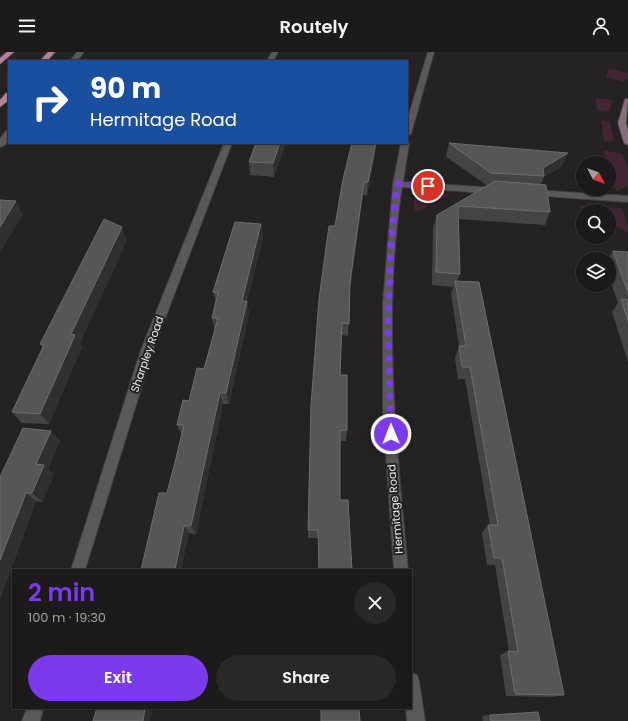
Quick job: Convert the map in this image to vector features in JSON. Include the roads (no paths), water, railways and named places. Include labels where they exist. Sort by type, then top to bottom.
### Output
[{"type":"main road","points":[[0,62],[11,52]]},
{"type":"main road","points":[[44,60],[52,52]]},
{"type":"main road","points":[[0,105],[8,96]]},
{"type":"street","points":[[74,60],[81,52]]},
{"type":"street","points":[[408,123],[431,52]]},
{"type":"street","points":[[628,102],[622,123],[628,143]]},
{"type":"street","points":[[0,145],[8,134]]},
{"type":"street","name":"Sharpley Road","points":[[78,569],[147,350],[228,144]]},
{"type":"street","name":"Hermitage Road","points":[[401,569],[391,466],[388,325],[391,242],[397,184],[405,144]]},
{"type":"street","points":[[397,184],[507,191]]},
{"type":"street","points":[[523,192],[628,199]]},
{"type":"street","points":[[412,690],[416,721]]},
{"type":"street","points":[[31,721],[35,709]]}]
